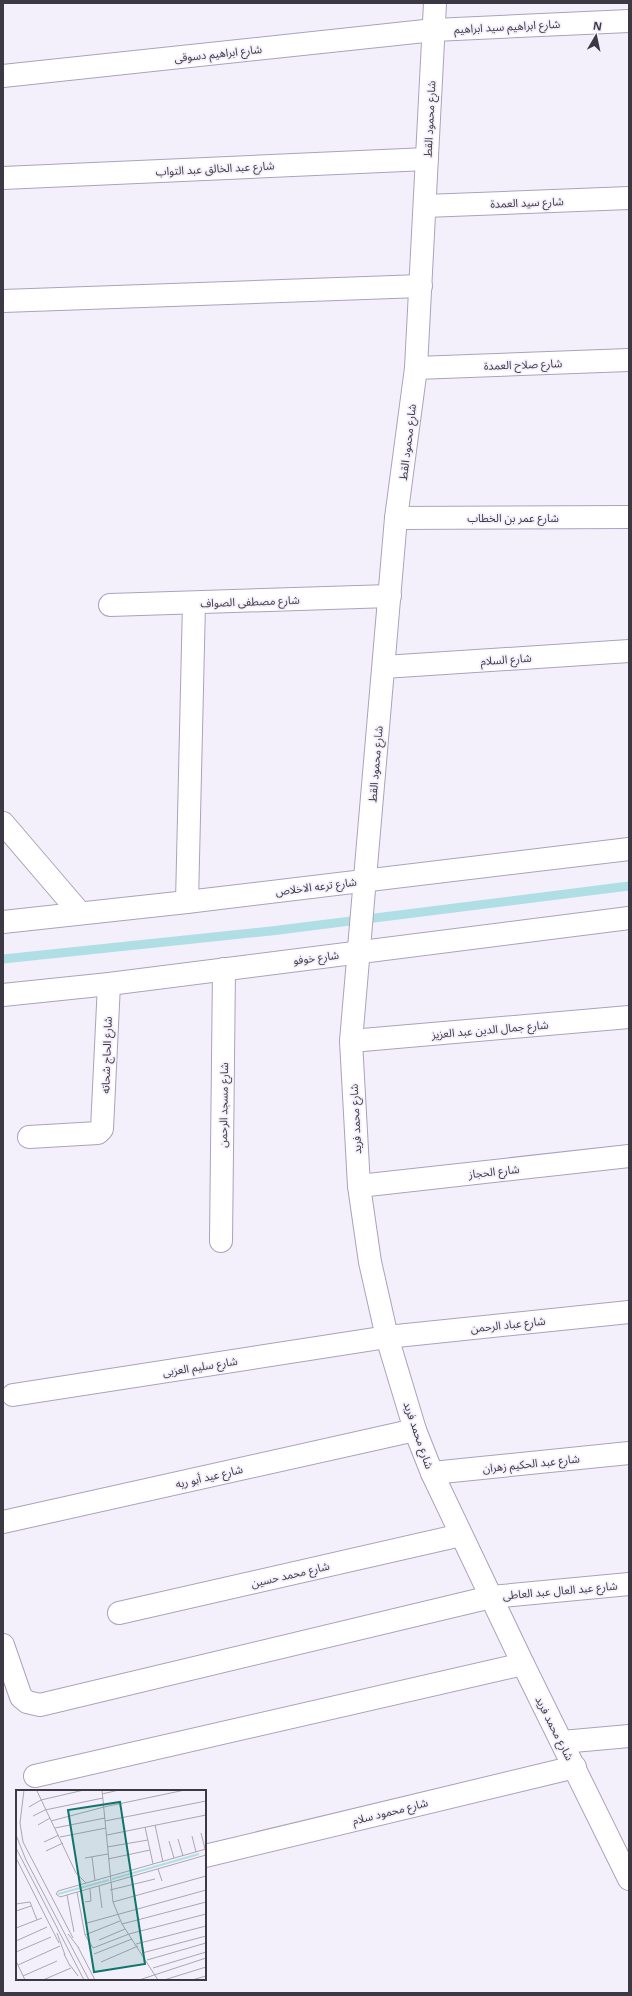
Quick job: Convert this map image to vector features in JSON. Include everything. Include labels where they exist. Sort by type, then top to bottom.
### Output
[{"type":"street","name":"شارع محمود القط","points":[[359,952],[396,518],[416,368],[435,3]]},
{"type":"street","name":"شارع ابراهيم سيد ابراهيم","points":[[434,30],[629,21]]},
{"type":"street","name":"شارع ابراهيم دسوقى","points":[[3,76],[434,30]]},
{"type":"street","name":"شارع عبد الخالق عبد التواب","points":[[3,178],[427,159]]},
{"type":"street","name":"شارع سيد العمدة","points":[[425,206],[629,198]]},
{"type":"street","points":[[3,301],[420,286]]},
{"type":"street","name":"شارع صلاح العمدة","points":[[416,368],[629,360]]},
{"type":"street","name":"شارع عمر بن الخطاب","points":[[396,518],[629,517]]},
{"type":"street","name":"شارع مصطفى الصواف","points":[[110,605],[390,596]]},
{"type":"street","points":[[187,902],[194,603]]},
{"type":"street","name":"شارع السلام","points":[[384,667],[629,651]]},
{"type":"street","points":[[3,823],[80,913]]},
{"type":"street","name":"شارع ترعه الاخلاص","points":[[3,922],[187,902],[629,849]]},
{"type":"street","name":"شارع خوفو","points":[[3,995],[109,984],[629,918]]},
{"type":"street","name":"شارع محمد فريد","points":[[359,952],[351,1041],[359,1186],[370,1262],[387,1337],[416,1430],[432,1473],[562,1742],[622,1850],[629,1878]]},
{"type":"street","name":"شارع مسجد الرحمن","points":[[221,1241],[224,969]]},
{"type":"street","name":"شارع الحاج شحاته","points":[[29,1138],[98,1133],[103,1126],[109,984]]},
{"type":"street","name":"شارع جمال الدين عبد العزيز","points":[[351,1041],[629,1017]]},
{"type":"street","name":"شارع الحجاز","points":[[359,1186],[629,1156]]},
{"type":"street","name":"شارع عباد الرحمن","points":[[387,1337],[629,1312]]},
{"type":"street","name":"شارع سليم العزبى","points":[[13,1395],[387,1337]]},
{"type":"street","name":"شارع عيد أبو ريه","points":[[3,1522],[416,1430]]},
{"type":"street","name":"شارع عبد الحكيم زهران","points":[[432,1473],[629,1453]]},
{"type":"street","name":"شارع محمد حسين","points":[[119,1613],[461,1535]]},
{"type":"street","name":"شارع عبد العال عبد العاطى","points":[[3,1645],[21,1697],[27,1702],[40,1704],[491,1597],[629,1584]]},
{"type":"street","points":[[35,1776],[523,1664]]},
{"type":"street","points":[[562,1742],[629,1736]]},
{"type":"street","name":"شارع محمود سلام","points":[[206,1856],[575,1767]]},
{"type":"waterway","points":[[3,959],[271,931],[629,886]]}]
